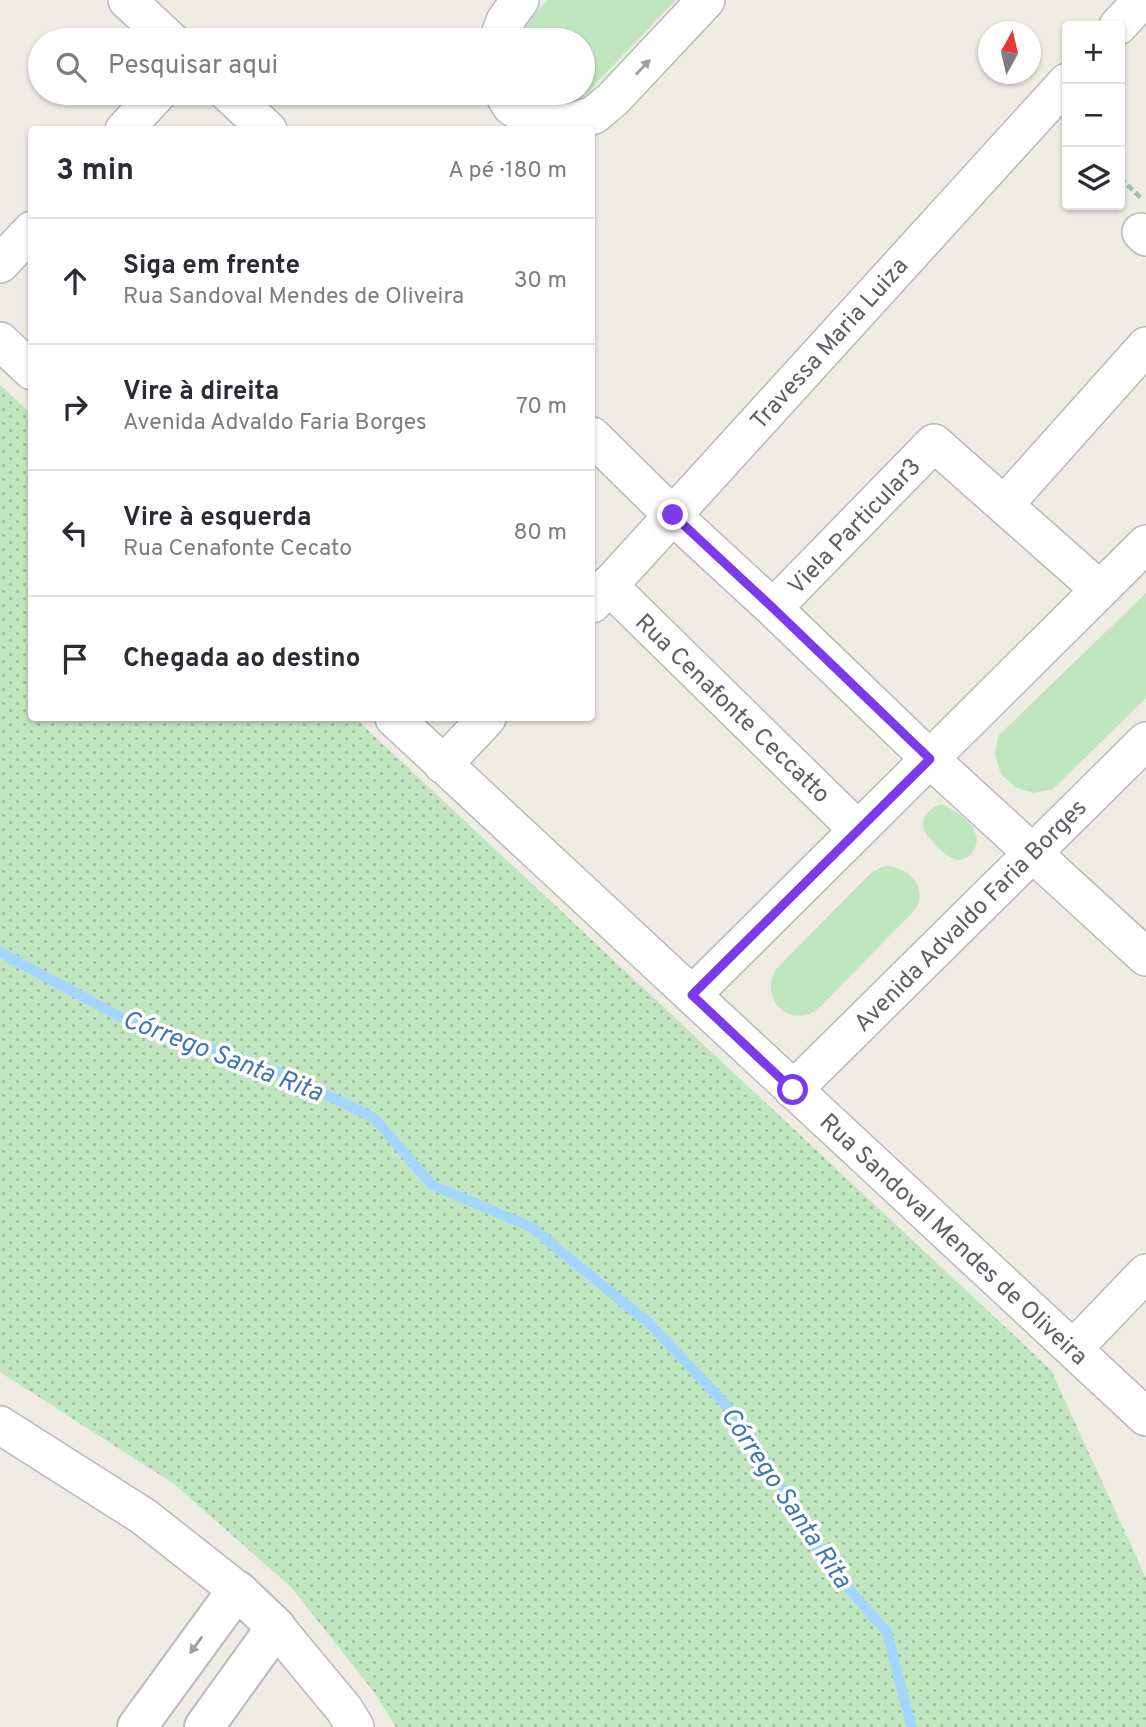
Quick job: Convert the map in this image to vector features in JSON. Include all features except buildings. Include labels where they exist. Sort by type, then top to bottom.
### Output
[{"type":"street","points":[[127,0],[157,28]]},
{"type":"street","points":[[502,28],[520,0]]},
{"type":"street","points":[[503,109],[544,122],[572,122],[594,115],[613,99],[706,0]]},
{"type":"street","points":[[1123,21],[1142,0]]},
{"type":"street","name":"Travessa Maria Luiza","points":[[600,594],[1065,84]]},
{"type":"street","points":[[128,126],[147,105]]},
{"type":"street","points":[[241,105],[264,126]]},
{"type":"street","points":[[0,264],[28,234]]},
{"type":"street","points":[[0,341],[28,367]]},
{"type":"street","points":[[1100,590],[1004,505],[1146,346]]},
{"type":"street","points":[[595,439],[930,759],[1146,957]]},
{"type":"street","name":"Viela Particular3","points":[[773,608],[934,443],[1004,505]]},
{"type":"street","points":[[692,995],[1146,544]]},
{"type":"street","name":"Rua Cenafonte Ceccatto","points":[[600,594],[858,830]]},
{"type":"street","name":"Rua Sandoval Mendes de Oliveira","points":[[397,721],[1146,1417]]},
{"type":"street","points":[[443,765],[484,721]]},
{"type":"street","name":"Avenida Advaldo Faria Borges","points":[[793,1090],[1146,741]]},
{"type":"street","points":[[1073,1349],[1146,1273]]},
{"type":"street","points":[[0,1425],[144,1516],[237,1590],[276,1627],[344,1709],[355,1727]]},
{"type":"street","points":[[137,1727],[237,1590]]},
{"type":"street","points":[[204,1727],[276,1627]]},
{"type":"path","points":[[1125,188],[1143,223]]},
{"type":"green space","points":[[547,0],[676,0],[595,84],[595,28],[522,28]]},
{"type":"green space","points":[[0,385],[28,411],[28,721],[358,721],[1051,1370],[1146,1578],[1146,1727],[396,1727],[374,1692],[291,1587],[174,1484],[0,1372]]},
{"type":"green space","points":[[1146,593],[1146,698],[1053,789],[1034,793],[1015,787],[1001,774],[995,755],[998,736]]},
{"type":"green space","points":[[942,804],[963,817],[974,830],[976,845],[972,853],[964,859],[954,859],[937,847],[923,827],[925,815]]},
{"type":"green space","points":[[887,866],[900,869],[916,882],[920,895],[914,911],[816,1010],[795,1015],[780,1008],[772,995],[771,986],[776,969],[871,873]]},
{"type":"waterway","name":"Córrego Santa Rita","points":[[0,952],[126,1020],[284,1074],[374,1118],[432,1185],[531,1227],[650,1324],[743,1423],[827,1564],[887,1632],[912,1727]]},
{"type":"route","points":[[673,515],[930,759],[692,995],[793,1090]]}]
